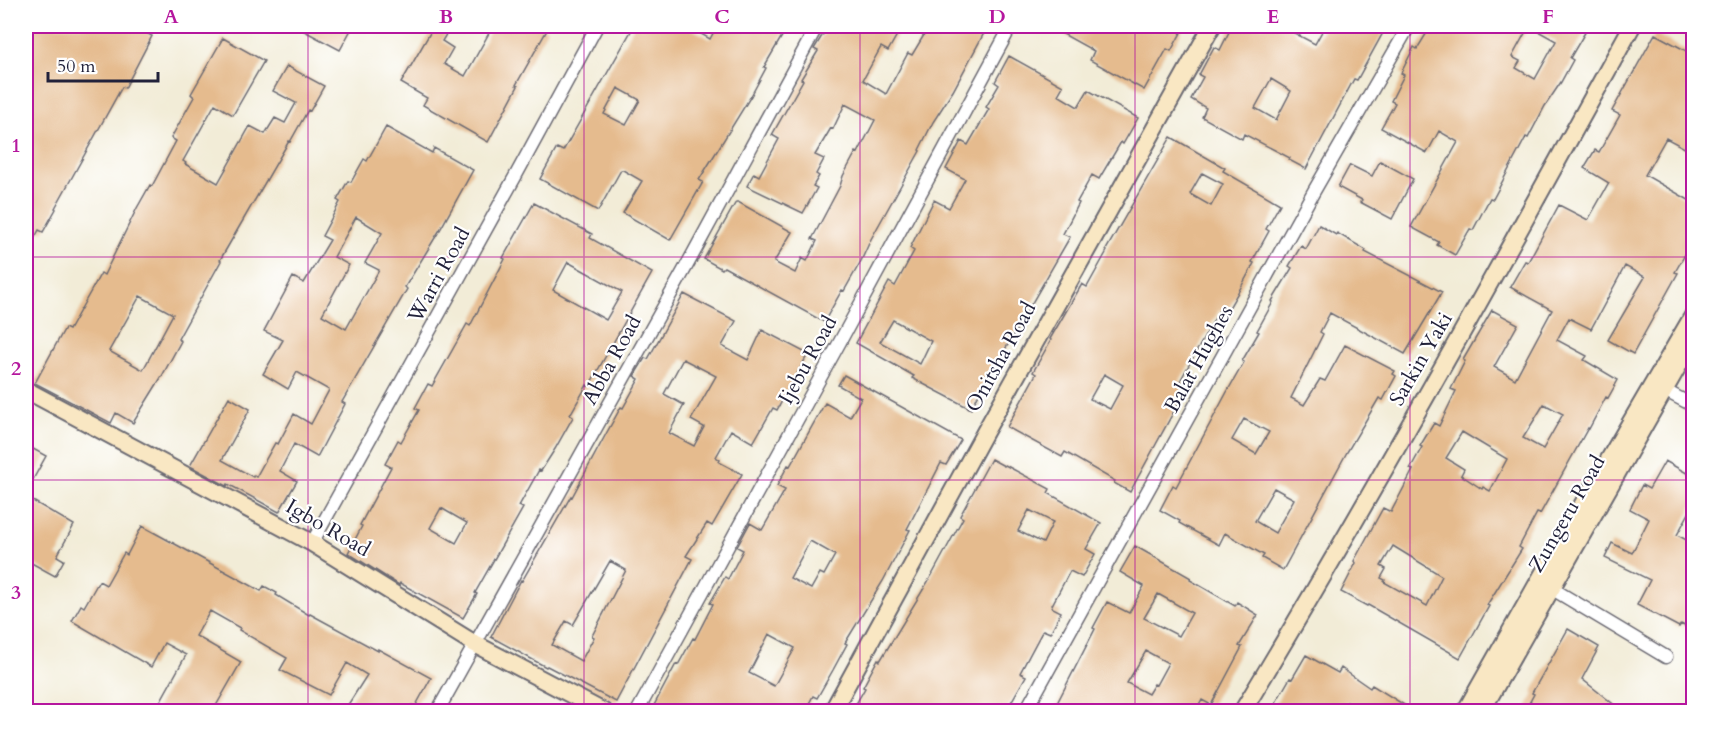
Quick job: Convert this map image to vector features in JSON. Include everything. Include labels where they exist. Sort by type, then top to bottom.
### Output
[{"type":"street","name":"Warri Road","points":[[312,543],[597,26]]},
{"type":"street","name":"Abba Road","points":[[438,711],[687,265],[817,26]]},
{"type":"street","name":"Ijebu Road","points":[[637,711],[1011,26]]},
{"type":"street","name":"Onitsha Road","points":[[832,711],[1212,26]]},
{"type":"street","name":"Balat Hughes","points":[[1025,711],[1314,191],[1409,26]]},
{"type":"street","name":"Sarkin Yaki","points":[[1242,711],[1303,610],[1490,284],[1632,26]]},
{"type":"street","points":[[1466,711],[1573,521],[1694,314]]},
{"type":"street","name":"Zungeru Road","points":[[1481,711],[1694,339]]},
{"type":"street","name":"Igbo Road","points":[[26,390],[312,543],[476,644],[604,711]]},
{"type":"street","points":[[1664,390],[1694,406]]},
{"type":"street","points":[[1551,588],[1666,657]]},
{"type":"building","points":[[29,26],[153,26],[148,34],[152,36],[125,88],[122,87],[43,232],[39,230],[26,253],[26,32]]},
{"type":"building","points":[[295,26],[353,26],[340,50]]},
{"type":"building","points":[[434,26],[451,26],[442,41],[453,48],[444,64],[465,76],[493,26],[539,26],[547,30],[488,142],[423,105],[427,98],[401,83]]},
{"type":"building","points":[[634,26],[687,26],[710,39],[717,26],[788,26],[764,67],[766,68],[751,96],[699,180],[703,182],[670,240],[623,213],[642,181],[623,170],[598,211],[540,179],[557,148],[563,151]],"holes":[[[618,88],[640,100],[626,125],[604,114]]]},
{"type":"building","points":[[828,26],[902,26],[888,51],[881,47],[863,80],[886,94],[908,53],[912,55],[924,35],[906,26],[971,26],[984,33],[953,91],[933,122],[861,261],[824,322],[724,267],[722,269],[704,259],[738,202],[792,232],[774,262],[795,273],[802,258],[807,261],[817,241],[812,239],[843,176],[875,120],[845,104],[833,129],[831,128],[815,155],[824,159],[813,186],[817,188],[803,213],[747,186],[754,173],[759,176],[779,139],[772,135],[818,51],[814,49]]},
{"type":"building","points":[[1068,26],[1176,26],[1183,29],[1171,51],[1167,49],[1144,90],[1090,60],[1094,51],[1063,34]]},
{"type":"building","points":[[1232,26],[1293,26],[1291,30],[1295,31],[1294,33],[1315,44],[1325,26],[1378,26],[1385,29],[1357,80],[1354,79],[1306,169],[1244,134],[1242,139],[1202,117],[1206,108],[1191,99],[1203,77],[1199,75],[1214,47],[1220,50]],"holes":[[[1271,79],[1291,91],[1276,120],[1255,108]]]},
{"type":"building","points":[[1431,26],[1529,26],[1580,26],[1587,29],[1570,58],[1573,60],[1561,82],[1528,138],[1526,137],[1493,199],[1490,198],[1473,230],[1470,229],[1455,255],[1437,245],[1439,242],[1411,227],[1458,142],[1439,131],[1427,153],[1381,128],[1395,103],[1391,101],[1404,75],[1401,73],[1414,47],[1417,49]],"holes":[[[1529,26],[1556,41],[1535,79],[1516,68],[1520,61],[1512,57]]]},
{"type":"building","points":[[1655,34],[1694,55],[1694,153],[1666,138],[1645,175],[1694,203],[1694,239],[1633,354],[1608,340],[1645,277],[1625,266],[1591,329],[1569,318],[1557,340],[1587,356],[1584,360],[1618,380],[1608,398],[1606,397],[1540,514],[1537,513],[1519,547],[1522,549],[1487,605],[1489,606],[1460,658],[1341,592],[1356,563],[1354,561],[1383,508],[1391,512],[1413,470],[1410,469],[1422,447],[1420,446],[1434,423],[1439,426],[1456,391],[1451,389],[1465,361],[1463,360],[1492,310],[1518,324],[1494,367],[1515,379],[1552,310],[1510,287],[1525,261],[1528,262],[1559,205],[1588,220],[1609,183],[1584,168],[1595,150],[1599,152],[1620,115],[1612,111]],"holes":[[[1544,404],[1563,414],[1543,449],[1523,438]],[[1462,432],[1507,459],[1490,491],[1483,487],[1482,489],[1461,475],[1464,469],[1446,458]],[[1393,546],[1442,576],[1427,606],[1384,582],[1385,580],[1381,578],[1386,569],[1381,566]]]},
{"type":"building","points":[[223,38],[264,61],[233,115],[215,104],[183,161],[218,183],[250,126],[265,134],[275,118],[285,123],[296,103],[273,91],[287,66],[324,86],[289,141],[220,260],[178,339],[181,341],[133,423],[116,413],[111,423],[35,383],[65,328],[69,330],[101,273],[104,275],[137,208],[150,185],[152,186],[176,141],[171,138],[194,97],[191,94]],"holes":[[[140,296],[173,314],[143,370],[109,351]]]},
{"type":"building","points":[[1009,56],[1063,86],[1058,95],[1078,107],[1088,90],[1138,118],[1099,179],[1092,175],[1063,234],[1070,237],[971,409],[912,378],[914,376],[856,343],[889,282],[895,286],[914,251],[910,248],[934,200],[949,208],[965,179],[946,169],[961,141],[968,145],[989,109],[986,107],[999,85],[995,82]],"holes":[[[893,320],[931,341],[920,364],[880,342]]]},
{"type":"building","points":[[386,127],[432,153],[434,148],[473,170],[342,402],[345,404],[317,457],[294,444],[280,471],[297,481],[279,512],[190,466],[229,397],[250,409],[222,460],[253,477],[254,475],[256,477],[275,443],[278,444],[294,414],[311,424],[329,390],[297,372],[288,389],[263,374],[283,340],[264,331],[293,277],[304,283],[330,240],[322,236],[340,202],[337,200],[364,159],[367,161]],"holes":[[[356,217],[382,233],[365,263],[379,270],[346,329],[322,315],[349,265],[334,257]]]},
{"type":"building","points":[[1171,137],[1225,168],[1223,171],[1280,204],[1266,229],[1269,231],[1240,289],[1226,313],[1220,309],[1180,381],[1186,385],[1178,399],[1180,400],[1130,492],[1065,452],[1062,457],[1007,427],[1036,374],[1033,372],[1050,339],[1082,284],[1087,287]],"holes":[[[1202,173],[1223,184],[1211,206],[1190,194]],[[1104,374],[1123,385],[1110,409],[1090,399]]]},
{"type":"building","points":[[1380,161],[1413,179],[1392,219],[1338,187],[1350,165],[1372,176]]},
{"type":"building","points":[[534,203],[592,234],[590,238],[652,273],[589,386],[587,385],[570,415],[573,417],[555,449],[541,471],[539,470],[519,506],[523,508],[463,618],[400,583],[399,585],[348,553],[391,467],[385,464],[398,440],[401,442],[419,410],[415,408],[428,384],[432,386],[467,324],[470,326],[505,259],[503,258]],"holes":[[[568,262],[622,292],[606,320],[553,290]],[[441,508],[467,523],[456,543],[430,528]]]},
{"type":"building","points":[[1319,225],[1442,292],[1405,354],[1330,313],[1320,332],[1323,334],[1291,398],[1304,405],[1320,379],[1325,381],[1345,345],[1395,371],[1393,374],[1396,376],[1383,400],[1379,398],[1347,452],[1283,570],[1262,558],[1264,555],[1225,533],[1219,545],[1160,510],[1173,485],[1176,487],[1244,362],[1242,361],[1259,332],[1257,331],[1272,301],[1292,268],[1289,266],[1301,246],[1306,249]],"holes":[[[1244,419],[1269,432],[1256,454],[1232,440]],[[1274,488],[1294,499],[1275,533],[1255,521]]]},
{"type":"building","points":[[684,294],[736,321],[722,346],[748,360],[762,330],[808,354],[777,410],[773,408],[753,443],[731,430],[716,457],[720,460],[719,462],[742,474],[712,526],[707,523],[686,556],[692,559],[616,702],[491,637],[521,580],[572,497],[621,407],[623,408],[639,379],[634,376],[645,358],[648,359]],"holes":[[[683,359],[716,376],[691,420],[704,427],[694,446],[669,433],[684,405],[664,394]],[[610,561],[626,570],[581,661],[552,645],[566,621],[573,625]]]},
{"type":"building","points":[[844,375],[961,440],[946,465],[941,463],[907,529],[910,530],[883,581],[845,643],[847,644],[817,698],[813,696],[805,711],[651,711],[676,664],[678,665],[693,638],[695,639],[713,604],[710,603],[725,577],[728,579],[743,550],[737,547],[750,523],[762,530],[785,490],[777,486],[825,403],[850,417],[861,398],[838,385]],"holes":[[[810,541],[835,555],[824,575],[820,573],[811,589],[790,578]],[[769,634],[795,648],[774,686],[749,673]]]},
{"type":"building","points":[[26,445],[46,456],[26,492]]},
{"type":"building","points":[[991,459],[1050,489],[1048,493],[1101,523],[1086,549],[1095,554],[1082,577],[1070,571],[1051,607],[1061,612],[1050,633],[1043,630],[1020,673],[1026,676],[1006,711],[852,711],[878,659],[880,661],[932,575],[963,518],[960,516]],"holes":[[[1029,510],[1053,522],[1043,543],[1018,531]]]},
{"type":"building","points":[[1665,461],[1694,477],[1694,504],[1677,535],[1694,544],[1694,631],[1681,624],[1679,627],[1637,605],[1650,580],[1605,558],[1612,543],[1632,553],[1649,519],[1630,509],[1642,485],[1649,489]]},
{"type":"building","points":[[26,497],[74,525],[57,556],[64,560],[55,576],[26,560]]},
{"type":"building","points":[[142,526],[261,591],[264,586],[309,615],[431,678],[415,707],[412,705],[409,711],[344,711],[367,675],[347,663],[329,695],[280,670],[287,658],[210,611],[196,636],[241,662],[213,711],[155,711],[186,655],[164,643],[151,667],[72,621],[81,605],[84,607],[99,581],[106,585],[124,553],[127,555]]},
{"type":"building","points":[[1135,546],[1235,606],[1237,602],[1258,615],[1239,646],[1242,647],[1211,705],[1202,700],[1196,711],[1053,711],[1107,602],[1129,613],[1144,586],[1120,572]],"holes":[[[1158,594],[1192,613],[1179,636],[1144,618]],[[1146,651],[1168,663],[1156,685],[1154,684],[1148,694],[1127,683]]]},
{"type":"building","points":[[1568,629],[1599,647],[1582,679],[1622,711],[1525,711],[1534,694],[1532,693]]},
{"type":"building","points":[[1306,655],[1338,673],[1341,668],[1370,688],[1372,685],[1414,711],[1363,711],[1347,702],[1341,711],[1271,711]]}]
